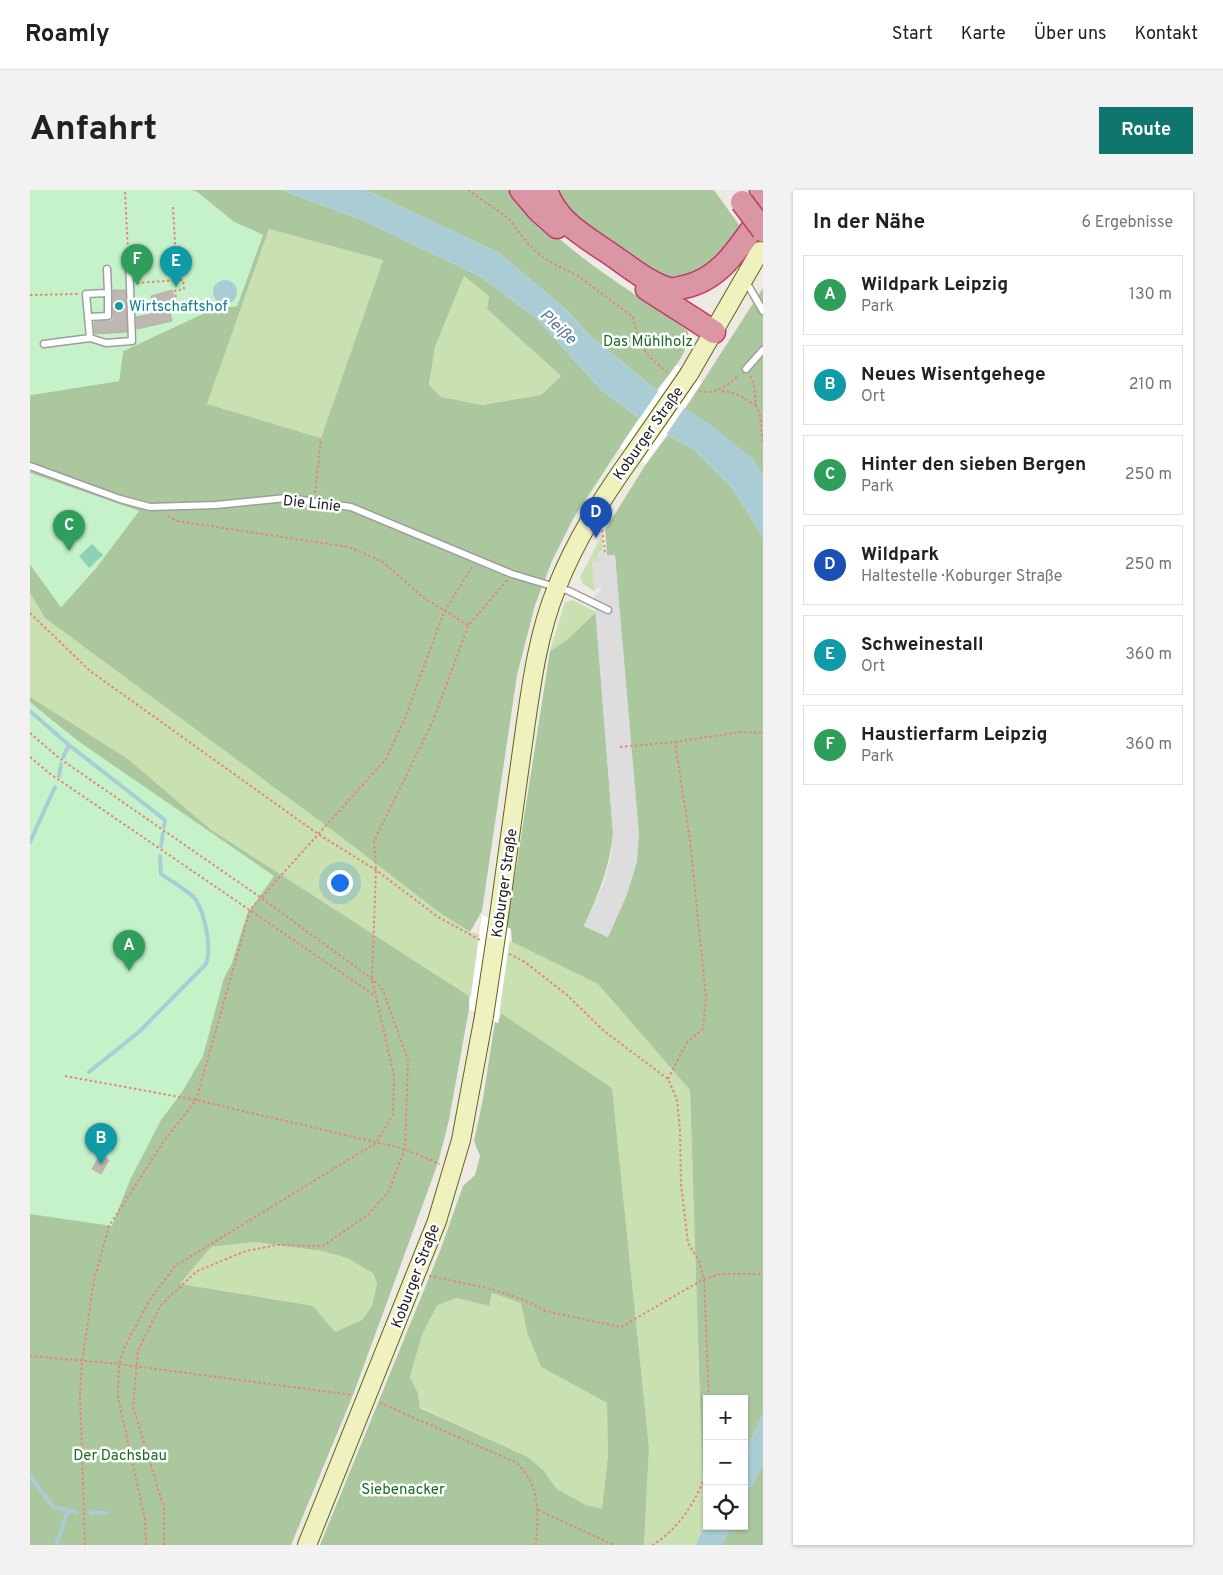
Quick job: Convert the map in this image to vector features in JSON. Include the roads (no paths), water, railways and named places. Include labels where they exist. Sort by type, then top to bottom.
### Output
[{"type":"highway","points":[[522,190],[538,210],[580,247],[717,326]]},
{"type":"highway","points":[[546,190],[560,217],[575,230],[642,276],[670,290],[717,326]]},
{"type":"highway","points":[[737,196],[762,240]]},
{"type":"highway","points":[[670,290],[696,285],[713,276],[726,263],[763,214]]},
{"type":"main road","name":"Koburger Straße","points":[[307,1545],[417,1272],[454,1168],[469,1104],[484,1016],[536,659],[556,587],[592,515],[689,374],[744,278],[762,240]]},
{"type":"lane","points":[[44,344],[90,338],[96,342],[106,343],[132,340],[129,259]]},
{"type":"lane","points":[[88,317],[108,316],[107,269]]},
{"type":"lane","points":[[744,278],[763,311]]},
{"type":"lane","points":[[90,338],[86,294],[108,293]]},
{"type":"lane","points":[[746,369],[763,350]]},
{"type":"lane","name":"Die Linie","points":[[30,466],[120,499],[150,507],[216,505],[286,498],[314,500],[351,507],[512,574],[569,591],[608,610]]},
{"type":"water","name":"Pleiße","points":[[281,190],[366,190],[499,253],[568,311],[588,334],[657,390],[715,428],[752,458],[763,475],[763,537],[732,488],[693,449],[639,418],[601,390],[536,318],[481,277],[362,220]]},
{"type":"water","points":[[225,280],[233,284],[237,292],[233,300],[225,304],[217,300],[213,292],[217,284]]},
{"type":"water","points":[[763,1414],[763,1466],[748,1490],[748,1485],[748,1446]]},
{"type":"water","points":[[703,1528],[703,1530],[729,1530],[722,1545],[696,1545]]},
{"type":"waterway","points":[[30,711],[69,745],[165,820],[164,827]]},
{"type":"waterway","points":[[63,757],[69,745]]},
{"type":"waterway","points":[[59,776],[61,764]]},
{"type":"waterway","points":[[30,842],[55,787]]},
{"type":"waterway","points":[[161,846],[163,833]]},
{"type":"waterway","points":[[89,1072],[140,1031],[206,964],[208,941],[205,923],[199,906],[190,893],[161,874],[160,856]]},
{"type":"waterway","points":[[30,1476],[53,1507],[76,1512]]},
{"type":"waterway","points":[[56,1545],[68,1510]]},
{"type":"waterway","points":[[91,1513],[107,1513]]},
{"type":"place","name":"Haustierfarm Leipzig","points":[[137,285]]},
{"type":"place","name":"Schweinestall","points":[[176,287]]},
{"type":"place","name":"Wirtschaftshof","points":[[119,306]]},
{"type":"place","name":"Wildpark","points":[[596,538]]},
{"type":"place","name":"Hinter den sieben Bergen","points":[[69,551]]},
{"type":"place","name":"Wildpark Leipzig","points":[[129,971]]},
{"type":"place","name":"Neues Wisentgehege","points":[[101,1164]]},
{"type":"park label","name":"Das Mühlholz","points":[[648,341]]},
{"type":"park label","name":"Der Dachsbau","points":[[120,1455]]},
{"type":"park label","name":"Siebenacker","points":[[403,1489]]}]
